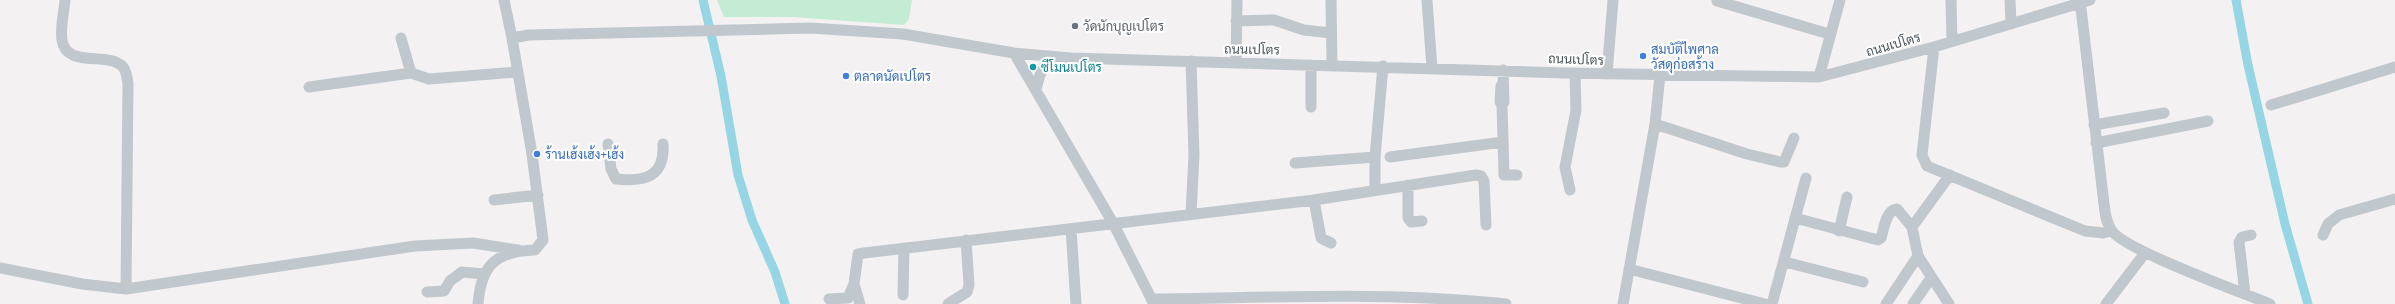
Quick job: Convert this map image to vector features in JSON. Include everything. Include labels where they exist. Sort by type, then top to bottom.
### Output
[{"type":"street","points":[[65,0],[62,40],[64,47],[79,57],[111,61],[121,65],[126,72],[128,84],[126,289]]},
{"type":"street","points":[[0,268],[82,284],[126,289],[415,246],[473,243],[522,250],[535,250],[543,240],[538,195],[512,38],[504,0]]},
{"type":"street","points":[[1236,63],[1237,0]]},
{"type":"street","points":[[1331,0],[1332,65]]},
{"type":"street","points":[[1427,0],[1432,68]]},
{"type":"street","points":[[1607,74],[1613,0]]},
{"type":"street","points":[[1819,77],[1829,34],[1840,0]]},
{"type":"street","points":[[1951,0],[1952,41]]},
{"type":"street","points":[[2010,0],[2010,24]]},
{"type":"street","points":[[1717,1],[1829,34]]},
{"type":"street","points":[[2083,1],[2096,143],[2104,204],[2107,219],[2112,231],[2120,238],[2145,252],[2270,304]]},
{"type":"street","name":"ถนนเปโตร","points":[[512,38],[529,35],[810,28],[903,34],[1014,53],[1050,56],[1607,74],[1819,77],[1934,47],[2083,1]]},
{"type":"street","points":[[1236,21],[1274,20],[1304,30],[1331,33]]},
{"type":"street","points":[[401,38],[411,73]]},
{"type":"street","points":[[1934,47],[1922,155],[1927,166],[2085,231],[2099,233],[2112,231]]},
{"type":"street","points":[[1014,53],[1113,223],[1152,302],[1411,302],[1506,304]]},
{"type":"street","points":[[1036,89],[1040,75],[1050,56]]},
{"type":"street","points":[[1191,61],[1194,155],[1191,214]]},
{"type":"street","points":[[1311,65],[1311,107]]},
{"type":"street","points":[[1375,190],[1375,157],[1383,66]]},
{"type":"street","points":[[2271,105],[2395,67]]},
{"type":"street","points":[[1503,70],[1503,84],[1505,86],[1504,102],[1502,104],[1504,175],[1517,175]]},
{"type":"street","points":[[308,87],[411,73],[429,79],[517,72]]},
{"type":"street","points":[[1570,190],[1564,167],[1576,110],[1574,73]]},
{"type":"street","points":[[1623,304],[1628,269],[1655,124],[1660,75]]},
{"type":"street","points":[[2094,125],[2164,113]]},
{"type":"street","points":[[2096,143],[2208,121]]},
{"type":"street","points":[[1655,124],[1747,154],[1780,162],[1784,162],[1787,158],[1794,138]]},
{"type":"street","points":[[1390,157],[1503,142]]},
{"type":"street","points":[[608,144],[612,175],[616,179],[622,180],[649,177],[655,173],[664,158],[663,144]]},
{"type":"street","points":[[1295,164],[1375,157]]},
{"type":"street","points":[[1912,227],[1950,175]]},
{"type":"street","points":[[829,299],[848,298],[854,284],[858,254],[966,240],[1314,200],[1408,185],[1480,176],[1484,181],[1486,225]]},
{"type":"street","points":[[1772,304],[1785,262],[1806,178]]},
{"type":"street","points":[[1408,185],[1408,218],[1411,222],[1422,221]]},
{"type":"street","points":[[494,200],[538,195]]},
{"type":"street","points":[[1839,231],[1847,197]]},
{"type":"street","points":[[2323,235],[2328,224],[2339,216],[2395,199]]},
{"type":"street","points":[[1314,200],[1321,238],[1331,243]]},
{"type":"street","points":[[1796,218],[1839,231],[1878,240],[1888,215],[1893,209],[1897,209],[1912,227],[1918,256],[1949,304]]},
{"type":"street","points":[[1071,229],[1076,304]]},
{"type":"street","points":[[2245,294],[2239,242],[2242,237],[2251,235]]},
{"type":"street","points":[[952,303],[964,296],[969,285],[966,240]]},
{"type":"street","points":[[903,295],[904,248]]},
{"type":"street","points":[[478,304],[484,274],[489,265],[496,259],[522,250]]},
{"type":"street","points":[[2106,304],[2145,252]]},
{"type":"street","points":[[1886,304],[1918,256]]},
{"type":"street","points":[[1785,262],[1863,282]]},
{"type":"street","points":[[1628,269],[1766,304]]},
{"type":"street","points":[[427,292],[444,291],[450,281],[462,272],[484,274]]},
{"type":"street","points":[[1913,304],[1931,278]]},
{"type":"street","points":[[854,284],[860,304]]},
{"type":"green space","points":[[717,0],[912,0],[909,19],[904,25],[793,17],[724,17]]},
{"type":"waterway","points":[[703,0],[721,76],[738,175],[752,220],[775,272],[785,304]]},
{"type":"waterway","points":[[2236,0],[2248,65],[2285,224],[2308,304]]},
{"type":"place","name":"วัดนักบุญเปโตร","points":[[1075,26]]},
{"type":"place","name":"สมบัติไพศาล วัสดุก่อสร้าง","points":[[1643,56]]},
{"type":"place","name":"ซีโมนเปโตร","points":[[1033,67]]},
{"type":"place","name":"ตลาดนัดเปโตร","points":[[846,76]]},
{"type":"place","name":"ร้านเฮ้งเฮ้ง+เฮ้ง","points":[[537,154]]}]
